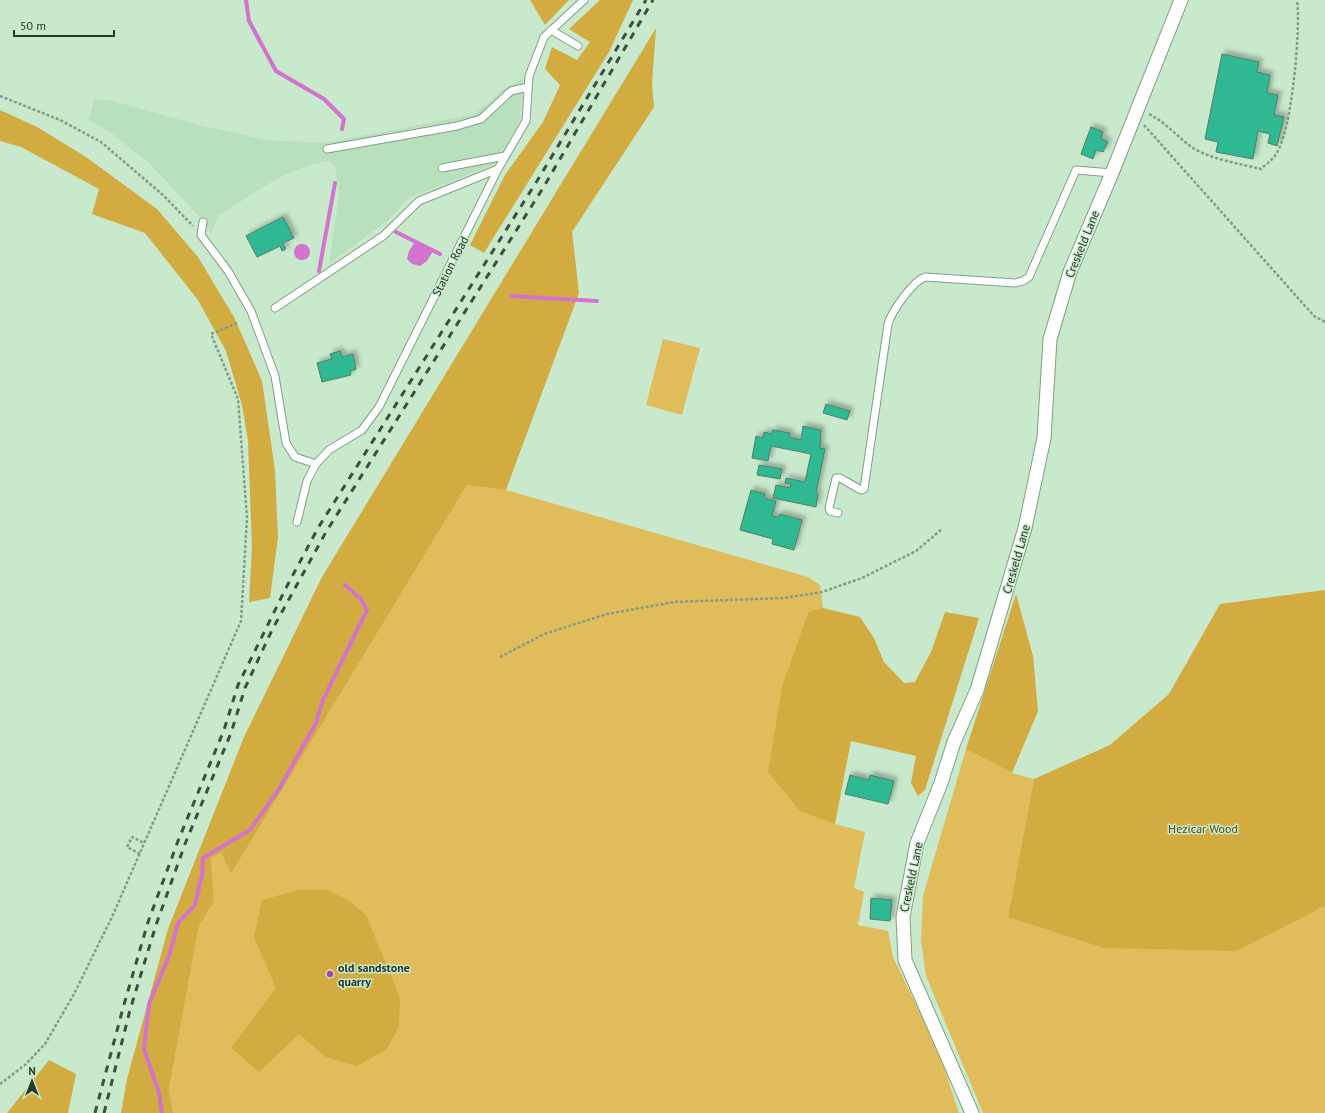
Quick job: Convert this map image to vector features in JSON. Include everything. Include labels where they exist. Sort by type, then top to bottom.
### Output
[{"type":"street","name":"Creskeld Lane","points":[[972,1113],[905,960],[903,917],[917,843],[941,783],[954,742],[977,690],[1025,528],[1044,438],[1050,339],[1070,272],[1112,174],[1181,0]]},
{"type":"lane","name":"Station Road","points":[[297,522],[307,481],[316,464],[329,450],[362,430],[379,407],[498,169],[526,121],[529,76],[544,37],[584,0]]},
{"type":"lane","points":[[551,30],[578,46]]},
{"type":"lane","points":[[327,149],[449,127],[481,119],[511,91],[528,87]]},
{"type":"lane","points":[[442,168],[505,156]]},
{"type":"lane","points":[[275,308],[383,236],[419,201],[498,169]]},
{"type":"lane","points":[[838,513],[830,511],[829,508],[836,478],[840,478],[861,490],[864,489],[888,324],[892,313],[914,284],[925,277],[1015,283],[1029,278],[1076,170],[1112,174]]},
{"type":"lane","points":[[203,222],[201,235],[228,271],[251,311],[275,376],[286,443],[295,457],[316,464]]},
{"type":"path","points":[[1136,112],[1162,121],[1194,148],[1227,161],[1261,169],[1277,154],[1287,122],[1294,76],[1299,14],[1297,0]]},
{"type":"path","points":[[0,96],[60,120],[101,142],[163,195],[201,235]]},
{"type":"path","points":[[1136,112],[1314,316],[1325,322]]},
{"type":"path","points":[[0,1084],[25,1065],[45,1044],[74,994],[112,917],[241,621],[247,518],[238,399],[211,334],[237,323]]},
{"type":"path","points":[[500,657],[544,634],[607,614],[674,602],[784,598],[822,592],[862,578],[916,551],[942,530]]},
{"type":"path","points":[[140,854],[126,847],[132,837],[144,843]]},
{"type":"shaded area","points":[[524,78],[519,123],[495,164],[409,198],[388,220],[329,264],[339,195],[335,167],[330,161],[313,164],[280,177],[219,215],[211,234],[196,213],[149,163],[110,132],[89,120],[94,99],[113,101],[195,124],[267,140],[325,143],[475,114],[505,88]]},
{"type":"shaded area","points":[[415,242],[433,251],[427,261],[420,266],[412,264],[407,259],[409,251]]},
{"type":"shaded area","points":[[299,244],[305,244],[310,249],[308,258],[305,260],[299,260],[294,255],[294,249]]},
{"type":"shaded area","points":[[663,339],[700,348],[682,415],[646,405]]},
{"type":"shaded area","points":[[467,485],[506,490],[808,577],[820,585],[823,608],[809,611],[835,824],[865,832],[854,888],[864,892],[858,925],[888,931],[893,957],[939,1052],[959,1113],[173,1113],[169,1089],[199,926],[214,901],[211,858],[221,853],[231,874]]},
{"type":"shaded area","points":[[966,749],[1012,773],[1034,779],[1008,917],[1237,951],[1325,906],[1325,1113],[983,1113],[926,976],[921,940],[923,896]]},
{"type":"green space","points":[[530,0],[569,0],[545,25]]},
{"type":"green space","points":[[600,0],[633,0],[609,52],[484,253],[470,245],[505,175],[543,122],[560,85],[545,69],[552,47],[577,60],[590,42],[569,29]]},
{"type":"green space","points":[[656,28],[652,84],[654,107],[572,232],[579,293],[506,490],[467,485],[231,874],[221,853],[211,858],[214,901],[199,926],[169,1089],[173,1113],[121,1113],[127,1079],[168,929],[244,737],[322,577]]},
{"type":"green space","points":[[0,110],[37,127],[86,157],[157,209],[198,257],[235,319],[262,381],[275,470],[278,537],[270,598],[249,602],[252,547],[248,441],[242,405],[226,351],[198,300],[145,233],[92,214],[99,189],[21,147],[0,141]]},
{"type":"green space","name":"Hezicar Wood","points":[[1325,590],[1325,906],[1237,951],[1104,948],[1008,917],[1034,779],[1110,745],[1169,694],[1220,604]]},
{"type":"green space","points":[[1016,594],[1033,656],[1038,711],[1012,773],[966,749]]},
{"type":"green space","points":[[823,608],[860,617],[874,638],[884,662],[904,683],[915,682],[931,652],[945,612],[979,618],[925,790],[918,796],[911,783],[916,756],[851,741],[835,824],[800,811],[768,772],[782,687],[809,611]]},
{"type":"green space","points":[[298,890],[327,890],[351,902],[366,915],[400,998],[399,1026],[387,1049],[357,1066],[326,1057],[299,1034],[259,1072],[231,1048],[276,988],[254,937],[262,900]]},
{"type":"green space","points":[[49,1060],[76,1074],[68,1113],[7,1113]]},
{"type":"building","points":[[1222,54],[1259,62],[1257,72],[1270,75],[1267,93],[1278,95],[1274,115],[1284,117],[1277,146],[1268,143],[1270,134],[1258,131],[1253,159],[1216,152],[1218,142],[1205,139]]},
{"type":"building","points":[[1091,127],[1103,132],[1101,139],[1108,142],[1103,152],[1096,150],[1093,159],[1081,154]]},
{"type":"building","points":[[283,217],[294,238],[283,243],[286,249],[282,251],[280,246],[257,257],[246,236]]},
{"type":"building","points":[[340,351],[342,357],[353,354],[356,369],[350,371],[351,375],[322,382],[317,363],[332,359],[330,354]]},
{"type":"building","points":[[826,404],[850,411],[847,420],[823,413]]},
{"type":"building","points":[[803,426],[821,430],[820,448],[825,449],[816,493],[818,494],[816,507],[773,498],[776,485],[790,488],[791,484],[785,483],[786,478],[805,482],[811,454],[771,446],[768,461],[752,458],[756,436],[763,438],[764,432],[772,434],[773,430],[790,433],[789,437],[801,440]]},
{"type":"building","points":[[759,465],[782,469],[780,479],[757,475]]},
{"type":"building","points":[[751,490],[765,494],[764,498],[776,501],[772,516],[779,517],[780,514],[802,520],[794,550],[772,544],[773,539],[740,530]]},
{"type":"building","points":[[850,775],[869,780],[870,775],[894,781],[888,804],[845,794]]},
{"type":"building","points":[[871,898],[892,900],[890,921],[870,919]]},
{"type":"waterway","points":[[246,0],[249,21],[276,71],[324,99],[344,119],[342,129]]},
{"type":"waterway","points":[[319,271],[335,183]]},
{"type":"waterway","points":[[396,232],[440,254]]},
{"type":"waterway","points":[[511,296],[597,301]]},
{"type":"waterway","points":[[162,1113],[159,1093],[144,1049],[149,1004],[169,956],[178,923],[195,905],[202,875],[203,858],[250,830],[279,789],[316,723],[322,702],[367,610],[360,598],[345,585]]},
{"type":"railway","points":[[95,1113],[148,922],[178,841],[224,730],[238,685],[287,586],[318,528],[537,181],[646,0]]},
{"type":"railway","points":[[104,1113],[130,1010],[156,925],[185,844],[231,733],[245,688],[272,630],[326,532],[543,188],[653,0]]},
{"type":"place","name":"old sandstone quarry","points":[[330,974]]}]
